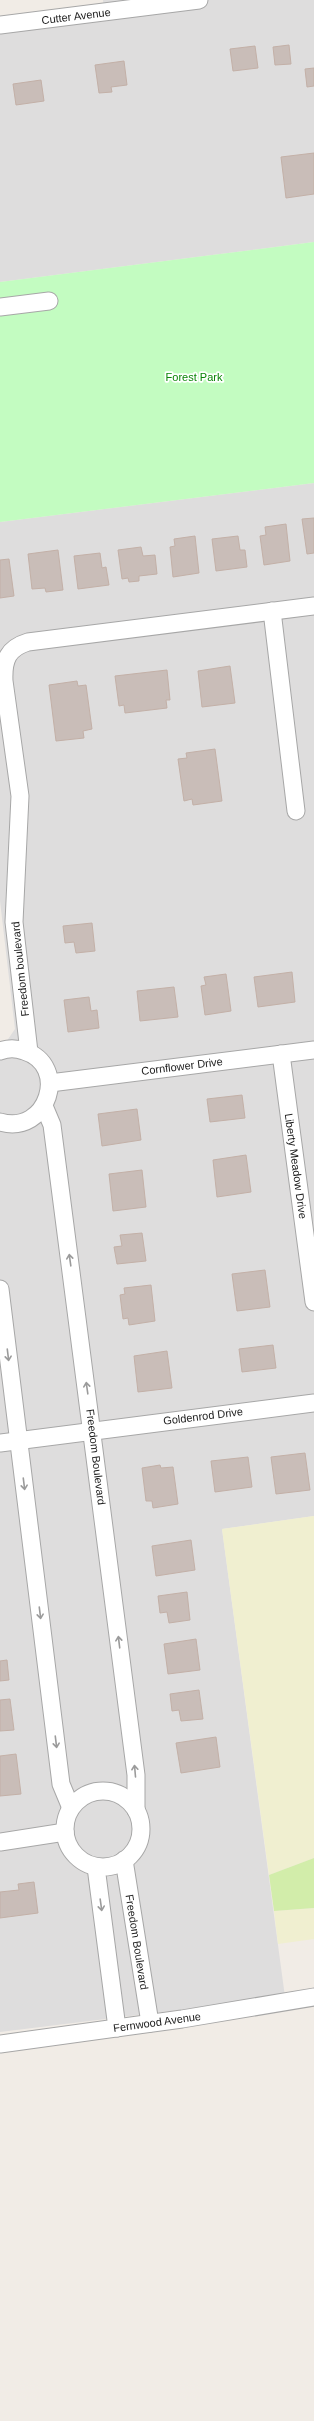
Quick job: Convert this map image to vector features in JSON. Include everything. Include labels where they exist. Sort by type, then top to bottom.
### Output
[{"type":"street","name":"Cutter Avenue","points":[[0,26],[199,0]]},
{"type":"street","points":[[0,307],[49,301]]},
{"type":"street","name":"Freedom boulevard","points":[[29,1052],[14,922],[20,796],[4,666],[6,658],[12,650],[28,642],[314,606]]},
{"type":"street","points":[[272,611],[296,811]]},
{"type":"street","points":[[0,1051],[17,1049],[29,1052],[39,1060],[46,1070],[50,1083],[49,1095],[44,1106],[36,1115],[25,1122],[14,1124],[0,1122]]},
{"type":"street","name":"Cornflower Drive","points":[[50,1083],[314,1050]]},
{"type":"street","name":"Liberty Meadow Drive","points":[[281,1054],[314,1302]]},
{"type":"street","name":"Freedom Boulevard","points":[[44,1106],[52,1125],[92,1430],[136,1775],[136,1810]]},
{"type":"street","points":[[0,1289],[3,1330],[19,1441],[61,1784],[71,1808]]},
{"type":"street","name":"Goldenrod Drive","points":[[0,1444],[92,1430],[314,1403]]},
{"type":"street","points":[[104,1791],[117,1794],[128,1800],[136,1810],[140,1822],[140,1835],[137,1846],[124,1860],[108,1867],[96,1867],[84,1862],[75,1855],[68,1844],[65,1832],[66,1820],[71,1808],[80,1799],[92,1793],[104,1791]]},
{"type":"street","points":[[0,1842],[65,1832]]},
{"type":"street","name":"Freedom Boulevard","points":[[124,1860],[150,2024]]},
{"type":"street","points":[[96,1867],[117,2028]]},
{"type":"street","name":"Fernwood Avenue","points":[[0,2044],[150,2024],[314,1997]]},
{"type":"shaded area","points":[[103,0],[314,0],[314,242],[0,282],[0,33],[105,21]]},
{"type":"shaded area","points":[[314,483],[314,1516],[222,1529],[285,1997],[0,2032],[0,1051],[15,1029],[0,901],[0,522]]},
{"type":"green space","name":"Forest Park","points":[[314,242],[314,483],[0,522],[0,282]]},
{"type":"green space","points":[[314,1516],[314,1858],[269,1875],[222,1529]]},
{"type":"green space","points":[[314,1858],[314,1908],[274,1911],[269,1875]]},
{"type":"green space","points":[[314,1908],[314,1939],[278,1944],[274,1911]]},
{"type":"building","points":[[289,45],[291,64],[275,65],[273,47]]},
{"type":"building","points":[[255,46],[258,68],[233,71],[230,49]]},
{"type":"building","points":[[124,61],[127,85],[111,87],[112,92],[99,93],[95,65]]},
{"type":"building","points":[[314,68],[314,86],[307,87],[305,69]]},
{"type":"building","points":[[41,80],[44,101],[16,105],[13,84]]},
{"type":"building","points":[[314,153],[314,194],[286,198],[281,157]]},
{"type":"building","points":[[314,518],[314,553],[307,554],[302,519]]},
{"type":"building","points":[[286,524],[290,561],[264,565],[260,536],[266,535],[265,527]]},
{"type":"building","points":[[195,536],[199,573],[173,577],[170,547],[175,546],[174,539]]},
{"type":"building","points":[[238,536],[240,550],[245,550],[247,567],[216,571],[212,539]]},
{"type":"building","points":[[141,547],[143,556],[155,555],[157,574],[139,576],[139,581],[129,582],[128,578],[122,579],[118,550]]},
{"type":"building","points":[[58,550],[63,590],[46,592],[45,588],[32,589],[28,554]]},
{"type":"building","points":[[100,553],[102,568],[106,567],[109,585],[78,589],[74,556]]},
{"type":"building","points":[[9,559],[14,596],[0,598],[0,560]]},
{"type":"building","points":[[230,666],[235,703],[202,707],[198,671]]},
{"type":"building","points":[[167,670],[170,700],[166,700],[167,708],[125,713],[124,705],[119,706],[115,676]]},
{"type":"building","points":[[77,681],[78,686],[86,685],[92,729],[83,731],[84,738],[56,741],[49,685]]},
{"type":"building","points":[[215,749],[222,801],[193,805],[192,799],[184,801],[178,759],[187,758],[186,753]]},
{"type":"building","points":[[92,923],[95,951],[76,953],[74,942],[65,943],[63,926]]},
{"type":"building","points":[[292,972],[295,1002],[258,1007],[254,977]]},
{"type":"building","points":[[226,974],[231,1011],[205,1015],[201,986],[206,985],[204,977]]},
{"type":"building","points":[[174,987],[178,1017],[140,1021],[137,991]]},
{"type":"building","points":[[89,997],[91,1011],[97,1010],[99,1028],[68,1032],[64,1000]]},
{"type":"building","points":[[242,1095],[245,1118],[210,1122],[207,1099]]},
{"type":"building","points":[[137,1109],[141,1140],[102,1146],[98,1114]]},
{"type":"building","points":[[246,1155],[251,1192],[217,1197],[213,1160]]},
{"type":"building","points":[[142,1170],[146,1207],[113,1211],[109,1174]]},
{"type":"building","points":[[142,1233],[146,1261],[117,1264],[114,1247],[122,1246],[120,1235]]},
{"type":"building","points":[[265,1270],[270,1307],[237,1311],[232,1274]]},
{"type":"building","points":[[151,1285],[155,1321],[129,1325],[128,1318],[123,1319],[120,1295],[125,1294],[124,1288]]},
{"type":"building","points":[[273,1345],[276,1368],[242,1372],[239,1349]]},
{"type":"building","points":[[167,1351],[172,1388],[138,1392],[134,1356]]},
{"type":"building","points":[[305,1453],[310,1490],[276,1494],[271,1457]]},
{"type":"building","points":[[248,1457],[252,1487],[215,1492],[211,1461]]},
{"type":"building","points":[[160,1465],[161,1468],[173,1467],[178,1504],[153,1508],[152,1501],[146,1501],[142,1468]]},
{"type":"building","points":[[191,1540],[195,1570],[156,1576],[152,1546]]},
{"type":"building","points":[[187,1592],[190,1620],[169,1623],[167,1612],[160,1613],[158,1596]]},
{"type":"building","points":[[196,1639],[200,1670],[168,1674],[164,1644]]},
{"type":"building","points":[[7,1660],[9,1680],[0,1681],[0,1661]]},
{"type":"building","points":[[199,1690],[203,1719],[181,1721],[179,1710],[172,1711],[170,1694]]},
{"type":"building","points":[[10,1699],[14,1730],[0,1731],[0,1700]]},
{"type":"building","points":[[216,1737],[220,1767],[181,1773],[176,1743]]},
{"type":"building","points":[[16,1754],[21,1794],[0,1796],[0,1756]]},
{"type":"building","points":[[34,1882],[38,1913],[0,1918],[0,1892],[19,1890],[18,1884]]}]
